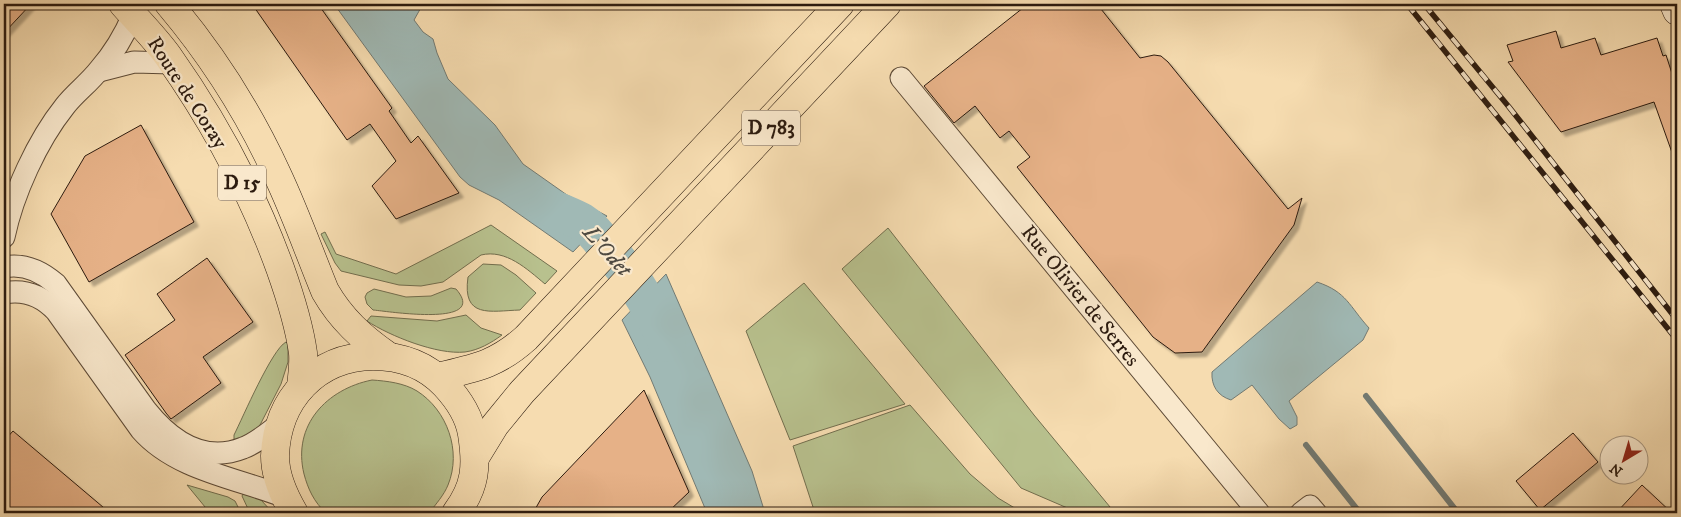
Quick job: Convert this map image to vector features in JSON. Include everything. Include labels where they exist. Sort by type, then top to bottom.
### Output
[{"type":"main road","name":"Route de Coray","points":[[169,4],[203,47],[250,120],[277,175],[325,291],[333,304],[353,329],[366,341],[388,356]]},
{"type":"main road","name":"D 783","points":[[437,377],[484,365],[511,352],[553,310],[840,4]]},
{"type":"main road","name":"D 783","points":[[476,456],[495,426],[522,392],[887,4]]},
{"type":"main road","points":[[1674,4],[1677,11]]},
{"type":"main road","name":"Route de Coray","points":[[128,9],[172,63],[202,110],[255,208],[273,250],[292,303],[303,354],[301,387]]},
{"type":"main road","points":[[290,505],[278,477],[275,458],[281,423],[301,387],[313,375],[336,362],[359,356],[388,356],[406,360],[422,367],[437,377],[458,398],[471,425],[476,456],[473,478],[462,509]]},
{"type":"street","points":[[4,237],[7,217],[22,180],[50,128],[65,106],[99,70],[121,39],[128,9]]},
{"type":"street","points":[[99,70],[134,62],[172,63]]},
{"type":"street","name":"Rue Olivier de Serres","points":[[902,78],[1259,513]]},
{"type":"street","points":[[4,266],[25,266],[47,276],[56,284],[149,440],[170,455],[193,465],[261,487],[290,505]]},
{"type":"street","points":[[4,293],[19,292],[29,294],[48,302],[113,378],[158,425],[178,441],[199,450],[218,453],[235,451],[255,442],[281,423]]},
{"type":"street","points":[[1301,513],[1310,506],[1316,513]]},
{"type":"green space","points":[[491,225],[557,271],[545,284],[516,262],[499,255],[490,254],[481,255],[443,282],[421,286],[399,285],[341,271],[321,234],[325,232],[336,254],[396,274]]},
{"type":"green space","points":[[888,228],[1034,415],[1115,513],[1079,513],[1021,488],[842,269]]},
{"type":"green space","points":[[483,264],[501,265],[516,275],[536,293],[520,310],[481,310],[469,300],[467,291],[468,277]]},
{"type":"green space","points":[[804,283],[905,404],[790,440],[746,331]]},
{"type":"green space","points":[[451,288],[456,289],[463,301],[459,309],[448,313],[414,314],[373,310],[367,304],[365,297],[367,293],[374,289],[406,297],[431,296]]},
{"type":"green space","points":[[466,315],[481,328],[502,335],[475,350],[465,352],[441,351],[388,333],[367,321],[371,316],[437,321]]},
{"type":"green space","points":[[286,342],[288,344],[288,362],[281,384],[260,425],[250,437],[234,444],[234,435],[258,384],[273,357]]},
{"type":"green space","points":[[372,380],[401,384],[412,388],[428,399],[444,420],[452,445],[452,472],[448,485],[429,513],[326,513],[315,500],[310,490],[304,474],[302,456],[303,440],[308,425],[328,401],[341,392]]},
{"type":"green space","points":[[910,405],[970,474],[998,498],[1023,513],[815,513],[793,446]]},
{"type":"green space","points":[[187,485],[228,497],[235,501],[241,513],[210,513]]},
{"type":"green space","points":[[244,492],[261,500],[273,513],[250,513],[242,496]]},
{"type":"water","points":[[334,4],[423,4],[414,20],[423,32],[433,39],[448,79],[495,125],[523,164],[567,195],[607,216],[573,252],[499,200],[469,185],[460,177]]},
{"type":"water","points":[[666,274],[752,471],[765,513],[707,513],[650,377],[622,320]]},
{"type":"water","points":[[1317,282],[1335,290],[1341,295],[1369,328],[1363,340],[1289,401],[1297,417],[1297,425],[1290,429],[1279,419],[1252,385],[1231,400],[1222,396],[1214,386],[1212,372]]},
{"type":"building","points":[[4,4],[31,4],[4,33]]},
{"type":"building","points":[[252,4],[318,4],[392,108],[389,111],[411,143],[418,136],[459,193],[396,219],[372,186],[396,161],[370,124],[347,140]]},
{"type":"building","points":[[1028,4],[1097,4],[1140,58],[1154,55],[1161,56],[1168,62],[1288,209],[1302,198],[1294,225],[1202,352],[1175,353],[1153,337],[1017,167],[1030,157],[1009,131],[1000,138],[975,106],[954,123],[924,86]]},
{"type":"building","points":[[1556,31],[1561,48],[1595,38],[1601,55],[1657,38],[1663,56],[1666,55],[1677,89],[1677,160],[1675,161],[1654,102],[1561,132],[1508,62],[1513,61],[1507,45]]},
{"type":"building","points":[[141,125],[194,222],[89,282],[51,214],[85,156]]},
{"type":"building","points":[[207,258],[253,322],[203,357],[221,383],[171,419],[125,355],[175,320],[157,294]]},
{"type":"building","points":[[644,390],[689,492],[667,513],[533,513],[542,497]]},
{"type":"building","points":[[13,431],[110,513],[4,513],[4,441]]},
{"type":"building","points":[[1573,433],[1598,462],[1540,510],[1516,481]]},
{"type":"building","points":[[1642,485],[1672,513],[1616,513]]},
{"type":"waterway","name":"L'Odet","points":[[547,206],[582,222],[595,233],[625,269],[641,292],[667,343]]},
{"type":"waterway","points":[[1366,396],[1458,513]]},
{"type":"waterway","points":[[1306,445],[1360,513]]},
{"type":"railway","points":[[1407,4],[1677,340]]},
{"type":"railway","points":[[1424,4],[1509,107],[1677,320]]}]
